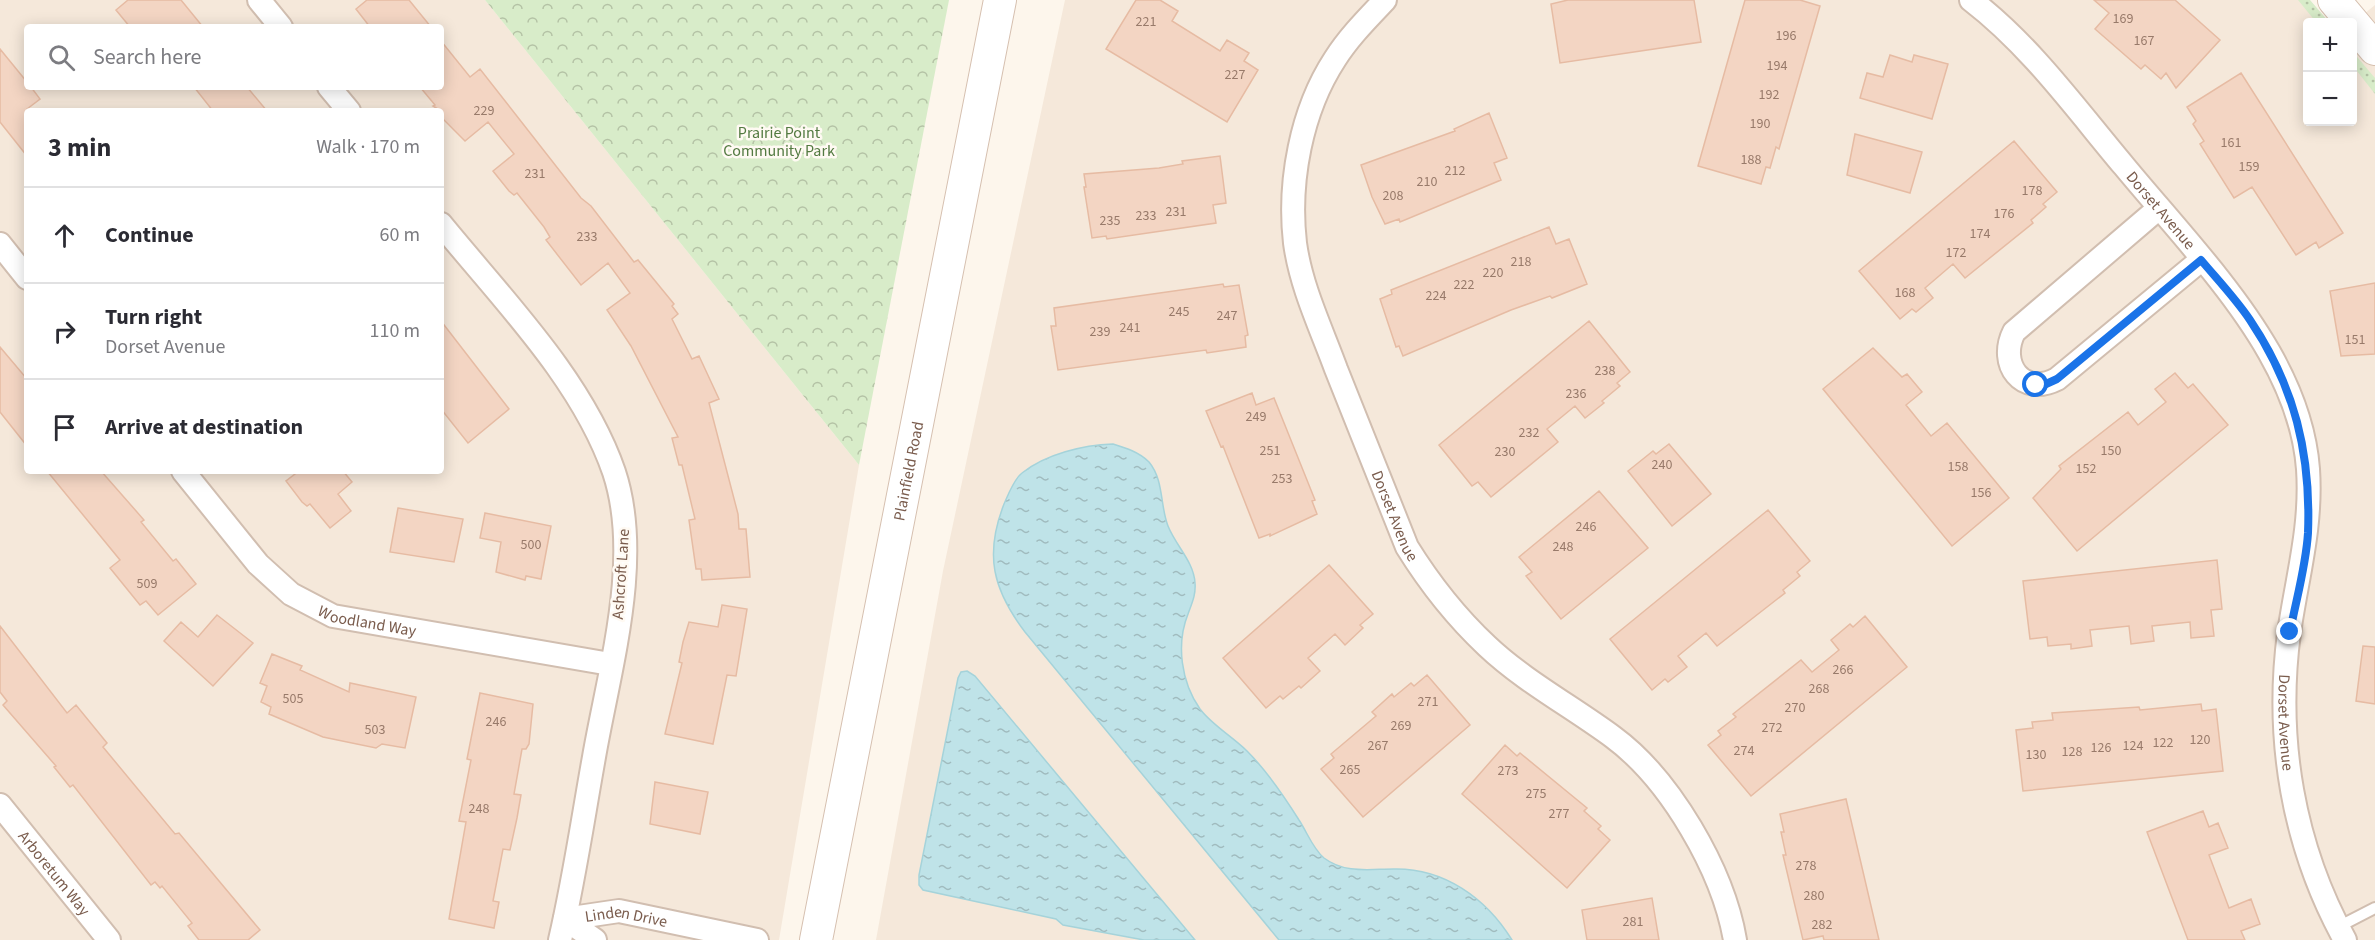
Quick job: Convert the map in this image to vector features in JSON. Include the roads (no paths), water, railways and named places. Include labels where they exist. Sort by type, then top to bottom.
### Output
[{"type":"main road","name":"Plainfield Road","points":[[816,940],[1000,0]]},
{"type":"main road","points":[[2334,0],[2375,49]]},
{"type":"street","points":[[259,0],[278,24]]},
{"type":"street","name":"Dorset Avenue","points":[[1385,0],[1358,28],[1334,60],[1316,98],[1300,144],[1294,189],[1295,243],[1308,293],[1407,547],[1425,575],[1446,603],[1488,647],[1614,738],[1660,785],[1684,819],[1707,859],[1722,893],[1734,940]]},
{"type":"street","name":"Dorset Avenue","points":[[1971,0],[2019,41],[2250,319],[2286,386],[2302,437],[2308,468],[2308,535],[2290,632],[2285,691],[2285,742],[2291,790],[2302,840],[2341,933]]},
{"type":"street","points":[[332,90],[346,108]]},
{"type":"street","points":[[2159,208],[2014,332],[2008,344],[2007,361],[2015,372],[2025,381],[2036,385],[2057,379],[2201,260]]},
{"type":"street","name":"Ashcroft Lane","points":[[444,228],[556,365],[589,416],[614,472],[626,532],[622,597],[563,929]]},
{"type":"street","points":[[0,244],[24,274]]},
{"type":"street","name":"Woodland Way","points":[[185,474],[258,564],[291,594],[333,616],[610,664]]},
{"type":"street","name":"Arboretum Way","points":[[0,805],[100,937]]},
{"type":"street","name":"Linden Drive","points":[[563,929],[619,911],[757,940]]},
{"type":"street","name":"Linden Drive","points":[[563,929],[595,940]]},
{"type":"lane","points":[[2341,933],[2375,908]]},
{"type":"water","points":[[1113,444],[1141,456],[1154,469],[1168,526],[1194,575],[1194,595],[1182,638],[1182,663],[1188,687],[1200,709],[1247,751],[1261,767],[1324,858],[1349,869],[1412,870],[1446,880],[1462,888],[1490,911],[1512,940],[1279,940],[1025,632],[1005,601],[995,571],[993,556],[998,522],[1009,492],[1019,476],[1042,461],[1077,449]]},
{"type":"water","points":[[967,671],[975,676],[1195,940],[1144,940],[1063,925],[1056,919],[923,890],[919,885],[919,875],[958,678],[961,672]]},
{"type":"park label","name":"Prairie Point Community Park","points":[[779,141]]}]
